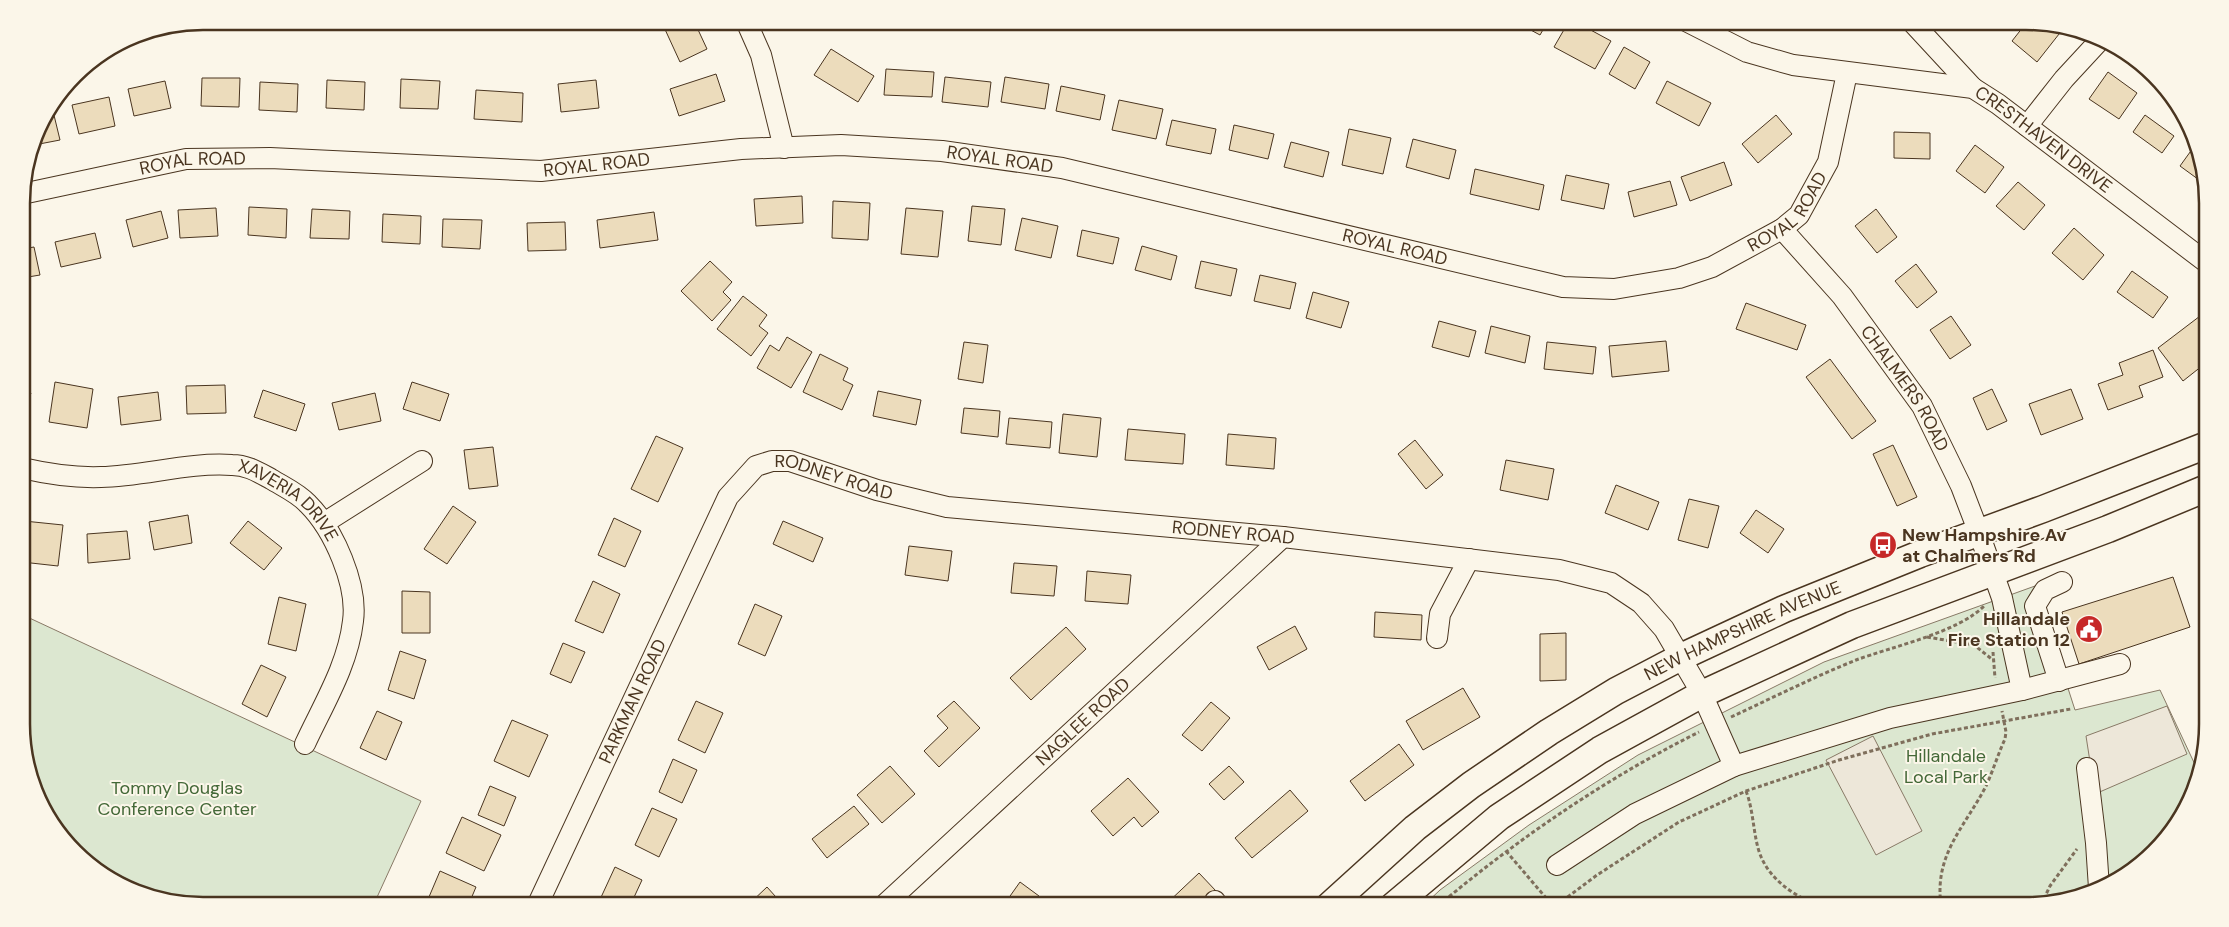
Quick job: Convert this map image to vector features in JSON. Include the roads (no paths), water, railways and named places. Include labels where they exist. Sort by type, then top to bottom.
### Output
[{"type":"main road","name":"NEW HAMPSHIRE AVENUE","points":[[1339,897],[1416,828],[1471,785],[1549,732],[1616,691],[1681,657],[1784,610],[1920,554],[2199,448]]},
{"type":"main road","points":[[1403,897],[1499,817],[1600,750],[1702,694],[1852,625],[2108,529],[2199,491]]},
{"type":"street","points":[[750,30],[761,55],[784,148]]},
{"type":"street","name":"CRESTHAVEN DRIVE","points":[[1704,30],[1747,52],[1793,65],[1973,88],[2027,126],[2199,257]]},
{"type":"street","points":[[1919,30],[1973,88]]},
{"type":"street","points":[[2027,126],[2064,79],[2095,45]]},
{"type":"street","name":"ROYAL ROAD","points":[[30,192],[186,160],[270,158],[540,172],[740,149],[841,145],[942,151],[1062,168],[1564,287],[1614,289],[1679,278],[1712,268],[1782,229],[1799,214],[1828,162],[1847,73]]},
{"type":"street","name":"CHALMERS ROAD","points":[[1782,229],[1842,296],[1922,406],[1961,486],[2002,598],[2022,690]]},
{"type":"street","points":[[324,523],[422,461]]},
{"type":"street","name":"RODNEY ROAD","points":[[728,497],[756,466],[772,461],[790,461],[877,490],[946,507],[1283,537],[1559,570],[1611,583],[1641,603],[1664,628],[1702,694],[1734,766]]},
{"type":"street","name":"XAVERIA DRIVE","points":[[30,470],[50,475],[101,477],[200,465],[234,465],[251,468],[293,492],[309,504],[333,538],[352,588],[354,620],[347,654],[305,744]]},
{"type":"street","name":"PARKMAN ROAD","points":[[541,897],[728,497]]},
{"type":"street","name":"NAGLEE ROAD","points":[[893,897],[1283,537]]},
{"type":"street","points":[[1437,638],[1440,614],[1469,559]]},
{"type":"street","points":[[2059,681],[2035,606],[2045,590],[2062,582]]},
{"type":"street","points":[[1557,865],[1634,814],[1734,766],[1890,718],[2022,690],[2120,664]]},
{"type":"street","points":[[2087,768],[2099,881]]},
{"type":"place","name":"New Hampshire Av at Chalmers Rd","points":[[1883,545]]},
{"type":"place","name":"Hillandale Fire Station 12","points":[[2089,629]]},
{"type":"park label","name":"Hillandale Local Park","points":[[1946,766]]},
{"type":"park label","name":"Tommy Douglas Conference Center","points":[[177,798]]}]
